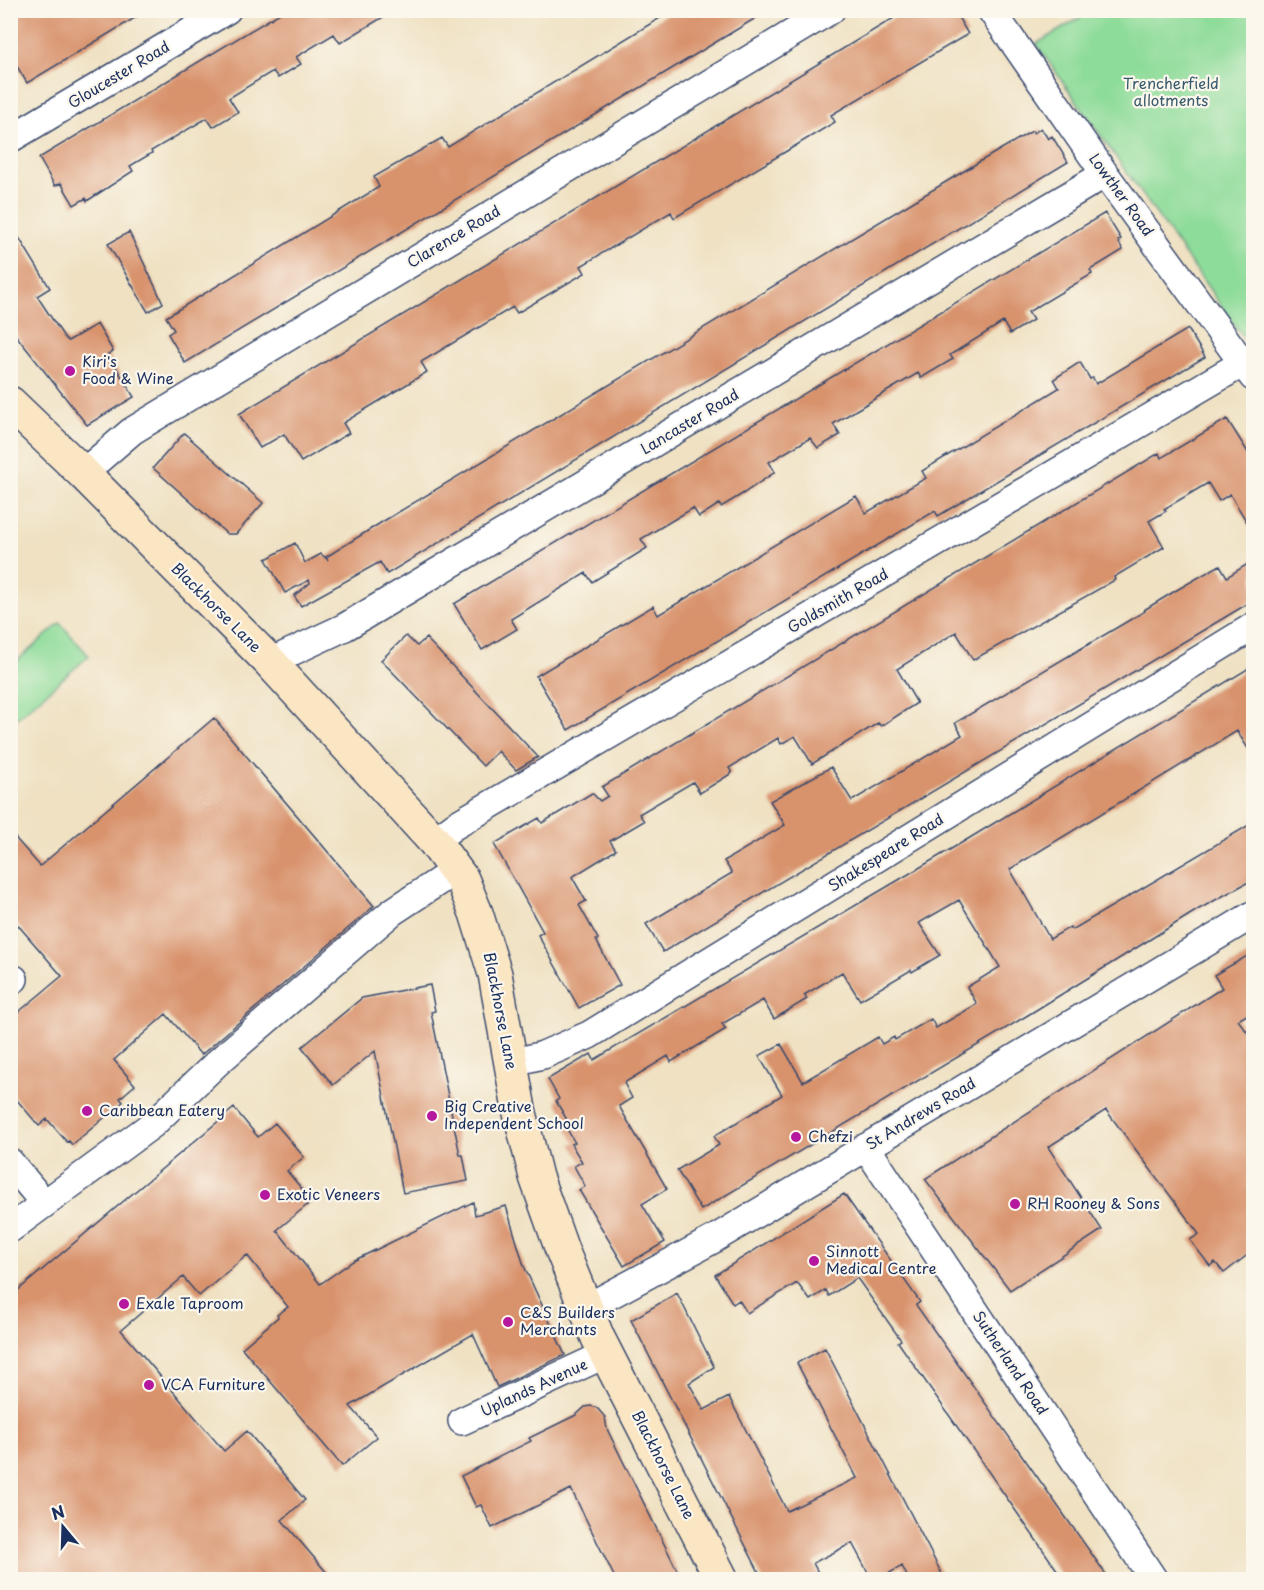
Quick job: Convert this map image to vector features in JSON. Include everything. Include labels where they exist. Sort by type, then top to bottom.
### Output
[{"type":"main road","name":"Blackhorse Lane","points":[[10,403],[83,473],[270,662],[434,841],[462,879],[473,904],[495,974],[519,1109],[536,1177],[562,1250],[606,1354],[722,1580]]},
{"type":"street","name":"Gloucester Road","points":[[10,140],[227,10]]},
{"type":"street","name":"Clarence Road","points":[[83,473],[132,431],[831,10]]},
{"type":"street","name":"Lowther Road","points":[[991,10],[1105,174],[1248,370]]},
{"type":"street","name":"Lancaster Road","points":[[270,662],[345,627],[1105,174]]},
{"type":"street","name":"Goldsmith Road","points":[[434,841],[454,826],[1248,370]]},
{"type":"street","name":"Shakespeare Road","points":[[510,1063],[543,1055],[589,1035],[1254,626]]},
{"type":"street","points":[[10,1228],[153,1125],[218,1062],[392,912],[456,870]]},
{"type":"street","name":"St Andrews Road","points":[[586,1308],[714,1239],[1254,914]]},
{"type":"street","name":"Sutherland Road","points":[[866,1147],[1154,1580]]},
{"type":"street","points":[[10,1162],[44,1203]]},
{"type":"street","name":"Uplands Avenue","points":[[462,1421],[606,1354]]},
{"type":"green space","name":"Trencherfield allotments","points":[[1093,10],[1253,11],[1253,351],[1036,44]]},
{"type":"green space","points":[[60,623],[89,656],[11,723],[11,666]]},
{"type":"building","points":[[10,10],[148,10],[27,83],[10,55]]},
{"type":"building","points":[[285,10],[395,10],[340,43],[334,34],[296,57],[301,64],[278,78],[273,71],[229,98],[238,112],[213,127],[207,118],[151,151],[152,153],[130,166],[133,171],[87,201],[86,198],[74,205],[61,183],[55,186],[39,158]]},
{"type":"building","points":[[673,10],[769,10],[185,363],[168,334],[174,330],[166,317],[379,187],[374,177],[442,138],[448,147]]},
{"type":"building","points":[[907,10],[954,10],[968,34],[831,115],[835,122],[780,155],[674,218],[671,212],[581,266],[585,273],[517,313],[513,307],[421,362],[427,372],[343,423],[349,433],[301,462],[284,434],[260,448],[239,414]]},
{"type":"building","points":[[1041,128],[1048,139],[1052,136],[1068,162],[387,574],[380,562],[301,606],[294,596],[310,583],[309,580],[285,593],[266,559],[295,543],[305,563],[321,554],[328,560],[326,557],[382,522],[979,162]]},
{"type":"building","points":[[1105,213],[1121,239],[1118,241],[1123,250],[1090,270],[1092,274],[1028,312],[1033,320],[1010,334],[1003,322],[950,355],[953,359],[921,378],[918,373],[833,424],[840,435],[818,448],[810,438],[769,462],[775,472],[744,493],[721,507],[719,504],[699,517],[693,508],[641,539],[647,548],[592,582],[586,573],[511,619],[517,629],[482,650],[454,604]]},
{"type":"building","points":[[10,223],[50,288],[37,296],[64,337],[68,341],[97,324],[113,351],[108,354],[134,397],[87,425],[10,328]]},
{"type":"building","points":[[129,232],[163,303],[148,312],[108,244]]},
{"type":"building","points":[[1188,329],[1205,357],[938,516],[935,511],[568,730],[536,676],[653,606],[658,615],[856,496],[866,513],[926,478],[922,471],[1059,388],[1054,379],[1080,362],[1090,379],[1093,378],[1096,384]]},
{"type":"building","points":[[1227,419],[1254,462],[1254,534],[1230,494],[1219,501],[1208,483],[1164,509],[1166,511],[1149,521],[1164,547],[1114,577],[1115,580],[973,660],[956,632],[897,669],[917,703],[881,726],[878,723],[812,764],[795,736],[781,744],[778,738],[729,768],[732,773],[700,793],[693,782],[639,814],[644,821],[610,841],[616,850],[572,877],[586,901],[579,905],[620,985],[579,1008],[538,935],[543,932],[494,844],[539,818],[542,823],[592,793],[600,801],[608,796],[602,787],[1159,453],[1161,458]]},
{"type":"building","points":[[184,433],[263,503],[236,534],[227,534],[153,468]]},
{"type":"building","points":[[1254,560],[1254,600],[663,952],[646,924],[732,873],[724,861],[785,825],[770,801],[831,767],[852,801],[962,735],[955,723],[1175,591],[1220,565],[1227,577]]},
{"type":"building","points":[[406,636],[417,646],[426,638],[538,757],[516,770],[498,751],[483,766],[381,660]]},
{"type":"building","points":[[1254,665],[1254,758],[1237,731],[1010,869],[1050,939],[1070,927],[1072,930],[1254,822],[1254,879],[1199,909],[1028,1015],[701,1210],[677,1170],[719,1145],[714,1136],[782,1095],[759,1056],[781,1044],[803,1082],[878,1037],[882,1044],[894,1037],[895,1040],[931,1019],[936,1028],[977,1004],[967,987],[1000,967],[959,900],[919,923],[940,955],[912,972],[911,970],[860,1000],[842,972],[804,995],[807,999],[774,1019],[763,1000],[722,1024],[726,1029],[671,1062],[668,1056],[624,1083],[632,1098],[619,1106],[667,1189],[642,1204],[665,1242],[624,1266],[579,1190],[585,1186],[574,1166],[582,1162],[571,1144],[575,1143],[563,1122],[567,1120],[556,1101],[559,1099],[548,1079],[591,1054],[594,1060],[968,839]]},
{"type":"building","points":[[214,718],[374,906],[201,1055],[166,1014],[114,1060],[135,1085],[120,1098],[123,1102],[72,1145],[47,1119],[39,1126],[10,1092],[10,1019],[62,976],[10,916],[10,832],[40,866]]},
{"type":"building","points":[[1254,952],[1254,1011],[1238,1020],[1254,1041],[1254,1250],[1224,1273],[1215,1262],[1210,1266],[1190,1240],[1199,1234],[1106,1110],[1048,1147],[1102,1230],[1010,1290],[925,1179],[1222,988],[1214,975]]},
{"type":"building","points":[[430,985],[435,1011],[431,1012],[460,1155],[463,1155],[468,1181],[403,1193],[375,1051],[333,1085],[302,1047],[362,998]]},
{"type":"building","points":[[234,1108],[258,1137],[275,1123],[304,1157],[287,1171],[312,1201],[277,1230],[320,1284],[353,1261],[473,1202],[475,1215],[506,1206],[524,1266],[565,1355],[497,1387],[473,1334],[350,1406],[377,1437],[342,1466],[242,1348],[288,1307],[247,1255],[199,1296],[183,1277],[121,1330],[224,1451],[247,1431],[305,1500],[282,1520],[333,1580],[10,1580],[10,1297]]},
{"type":"building","points":[[844,1194],[920,1302],[916,1305],[1110,1580],[1064,1580],[898,1342],[901,1340],[857,1278],[829,1296],[826,1290],[810,1300],[797,1283],[747,1313],[739,1300],[733,1304],[715,1275]]},
{"type":"building","points":[[677,1293],[714,1367],[689,1383],[704,1410],[729,1397],[787,1511],[857,1478],[797,1363],[825,1348],[945,1580],[909,1580],[902,1566],[877,1580],[872,1580],[852,1543],[813,1563],[822,1580],[763,1580],[631,1320]]},
{"type":"building","points":[[585,1407],[597,1408],[605,1417],[607,1429],[682,1580],[616,1580],[571,1489],[492,1528],[481,1505],[476,1507],[461,1476],[531,1441],[529,1438],[576,1415]]},
{"type":"place","name":"Kiri's Food & Wine","points":[[70,371]]},
{"type":"place","name":"Caribbean Eatery","points":[[87,1111]]},
{"type":"place","name":"Big Creative Independent School","points":[[432,1116]]},
{"type":"place","name":"Chefzi","points":[[796,1137]]},
{"type":"place","name":"Exotic Veneers","points":[[265,1195]]},
{"type":"place","name":"RH Rooney & Sons","points":[[1015,1204]]},
{"type":"place","name":"Sinnott Medical Centre","points":[[814,1261]]},
{"type":"place","name":"Exale Taproom","points":[[124,1304]]},
{"type":"place","name":"C&S Builders Merchants","points":[[508,1322]]},
{"type":"place","name":"VCA Furniture","points":[[149,1385]]}]
